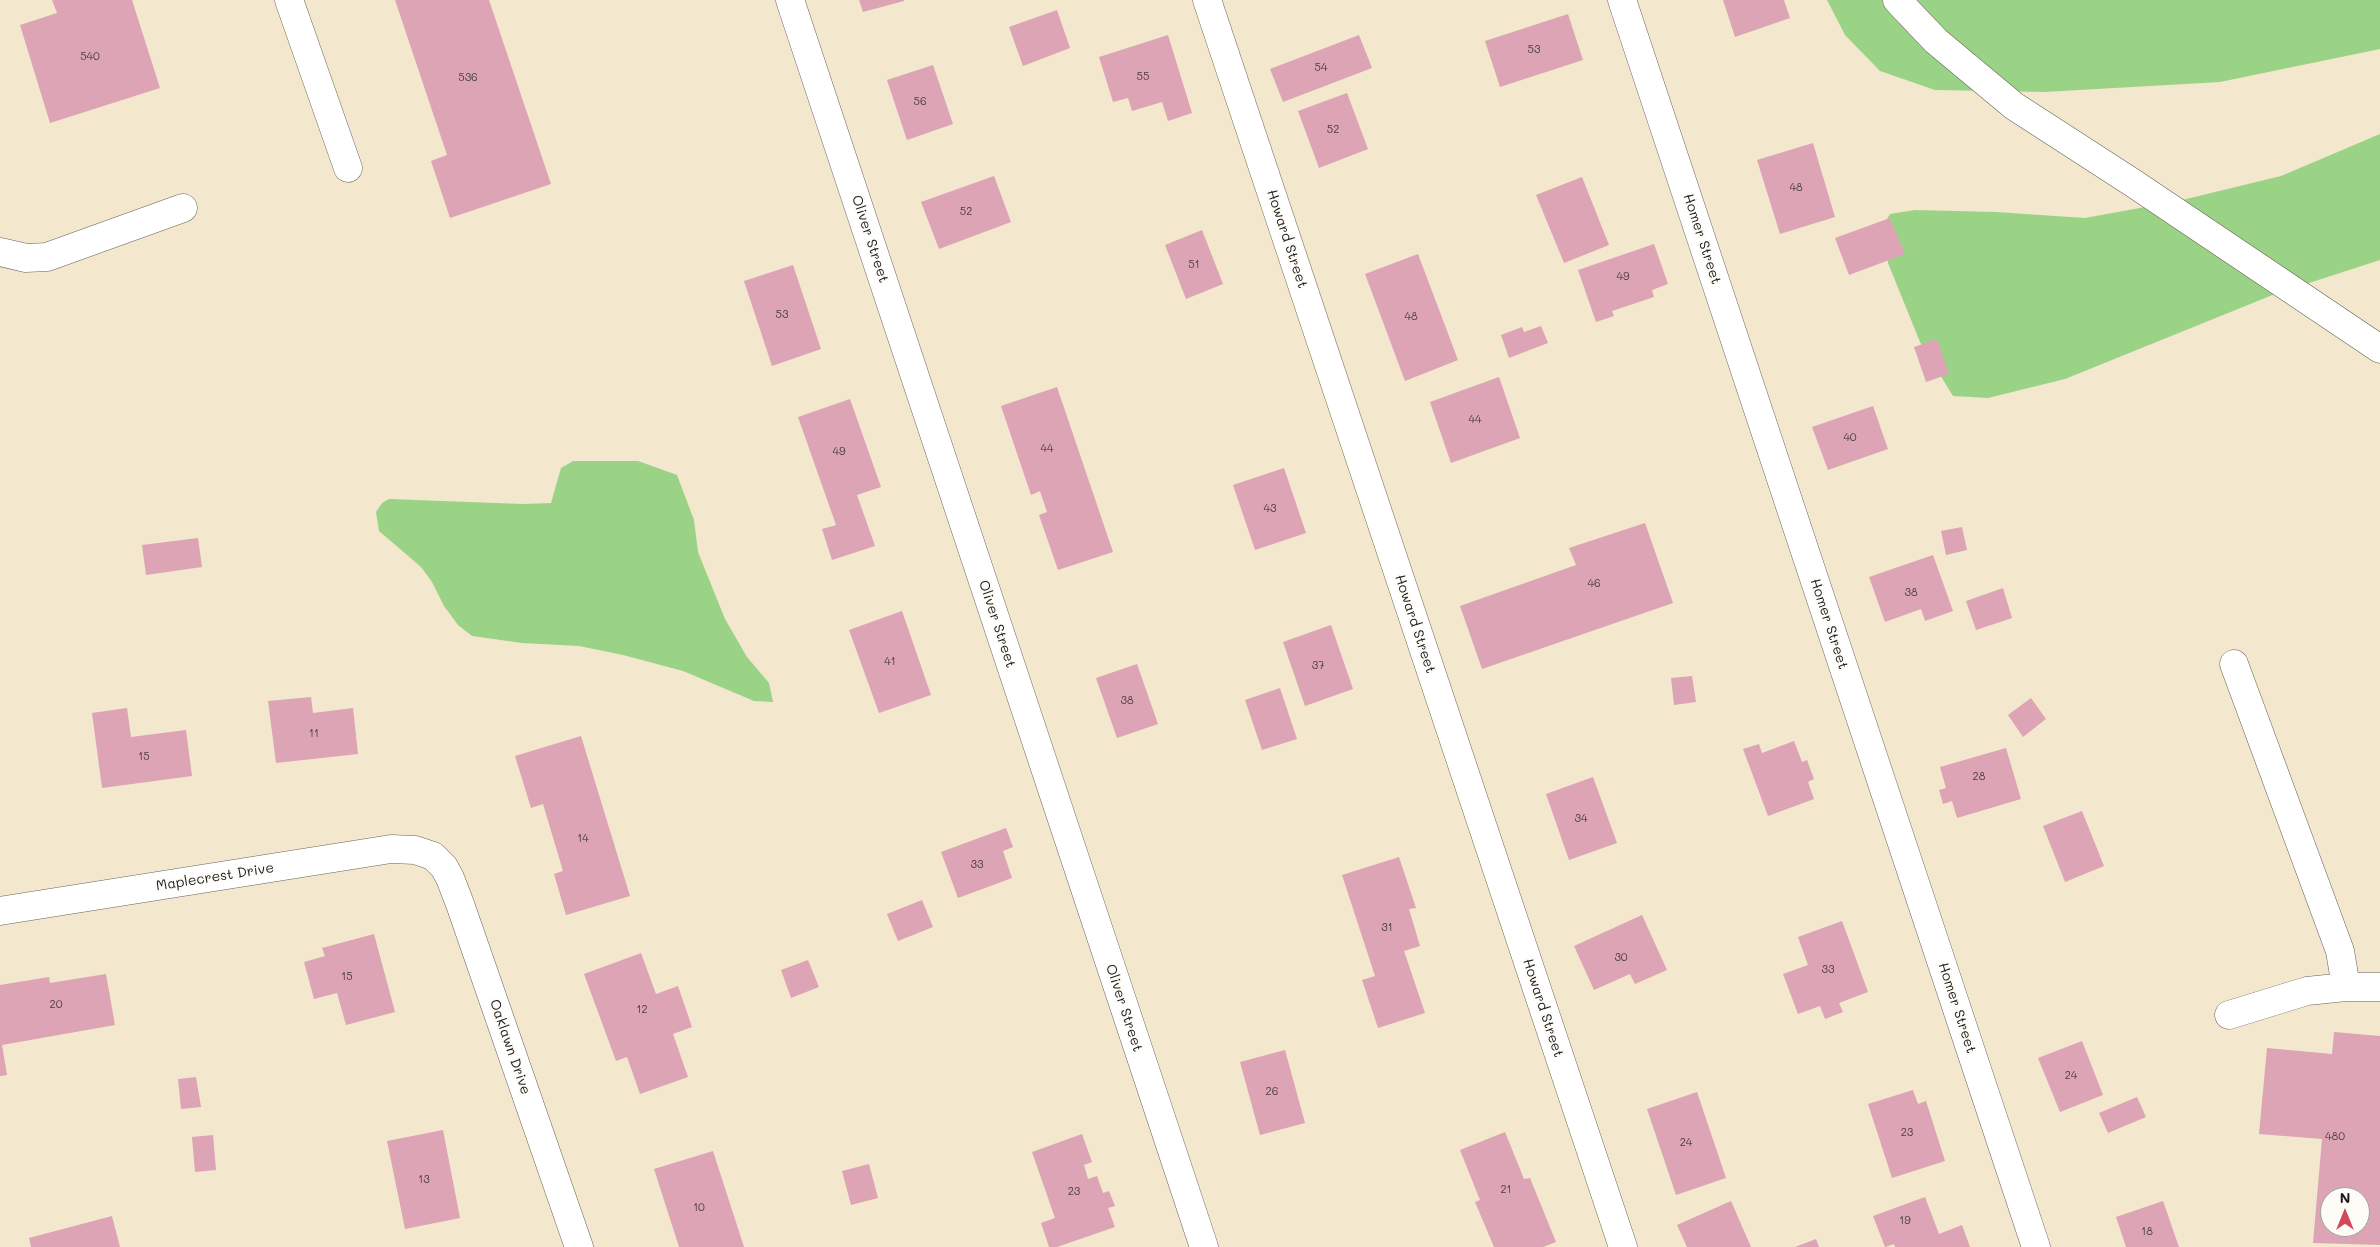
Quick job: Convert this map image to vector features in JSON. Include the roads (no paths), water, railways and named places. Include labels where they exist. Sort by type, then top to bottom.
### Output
[{"type":"street","points":[[289,0],[348,168]]},
{"type":"street","name":"Oliver Street","points":[[790,0],[1204,1247]]},
{"type":"street","name":"Howard Street","points":[[1207,0],[1623,1247]]},
{"type":"street","name":"Homer Street","points":[[1622,0],[2036,1247]]},
{"type":"street","points":[[1898,0],[1936,41],[2014,106],[2133,183],[2380,349]]},
{"type":"street","points":[[0,252],[26,258],[47,257],[183,208]]},
{"type":"street","points":[[2234,664],[2340,951],[2346,987]]},
{"type":"street","name":"Maplecrest Drive","points":[[0,911],[391,848],[416,850],[429,854]]},
{"type":"street","name":"Oaklawn Drive","points":[[429,854],[444,867],[450,878],[579,1247]]},
{"type":"street","points":[[2229,1015],[2307,991],[2346,987],[2380,987]]}]
